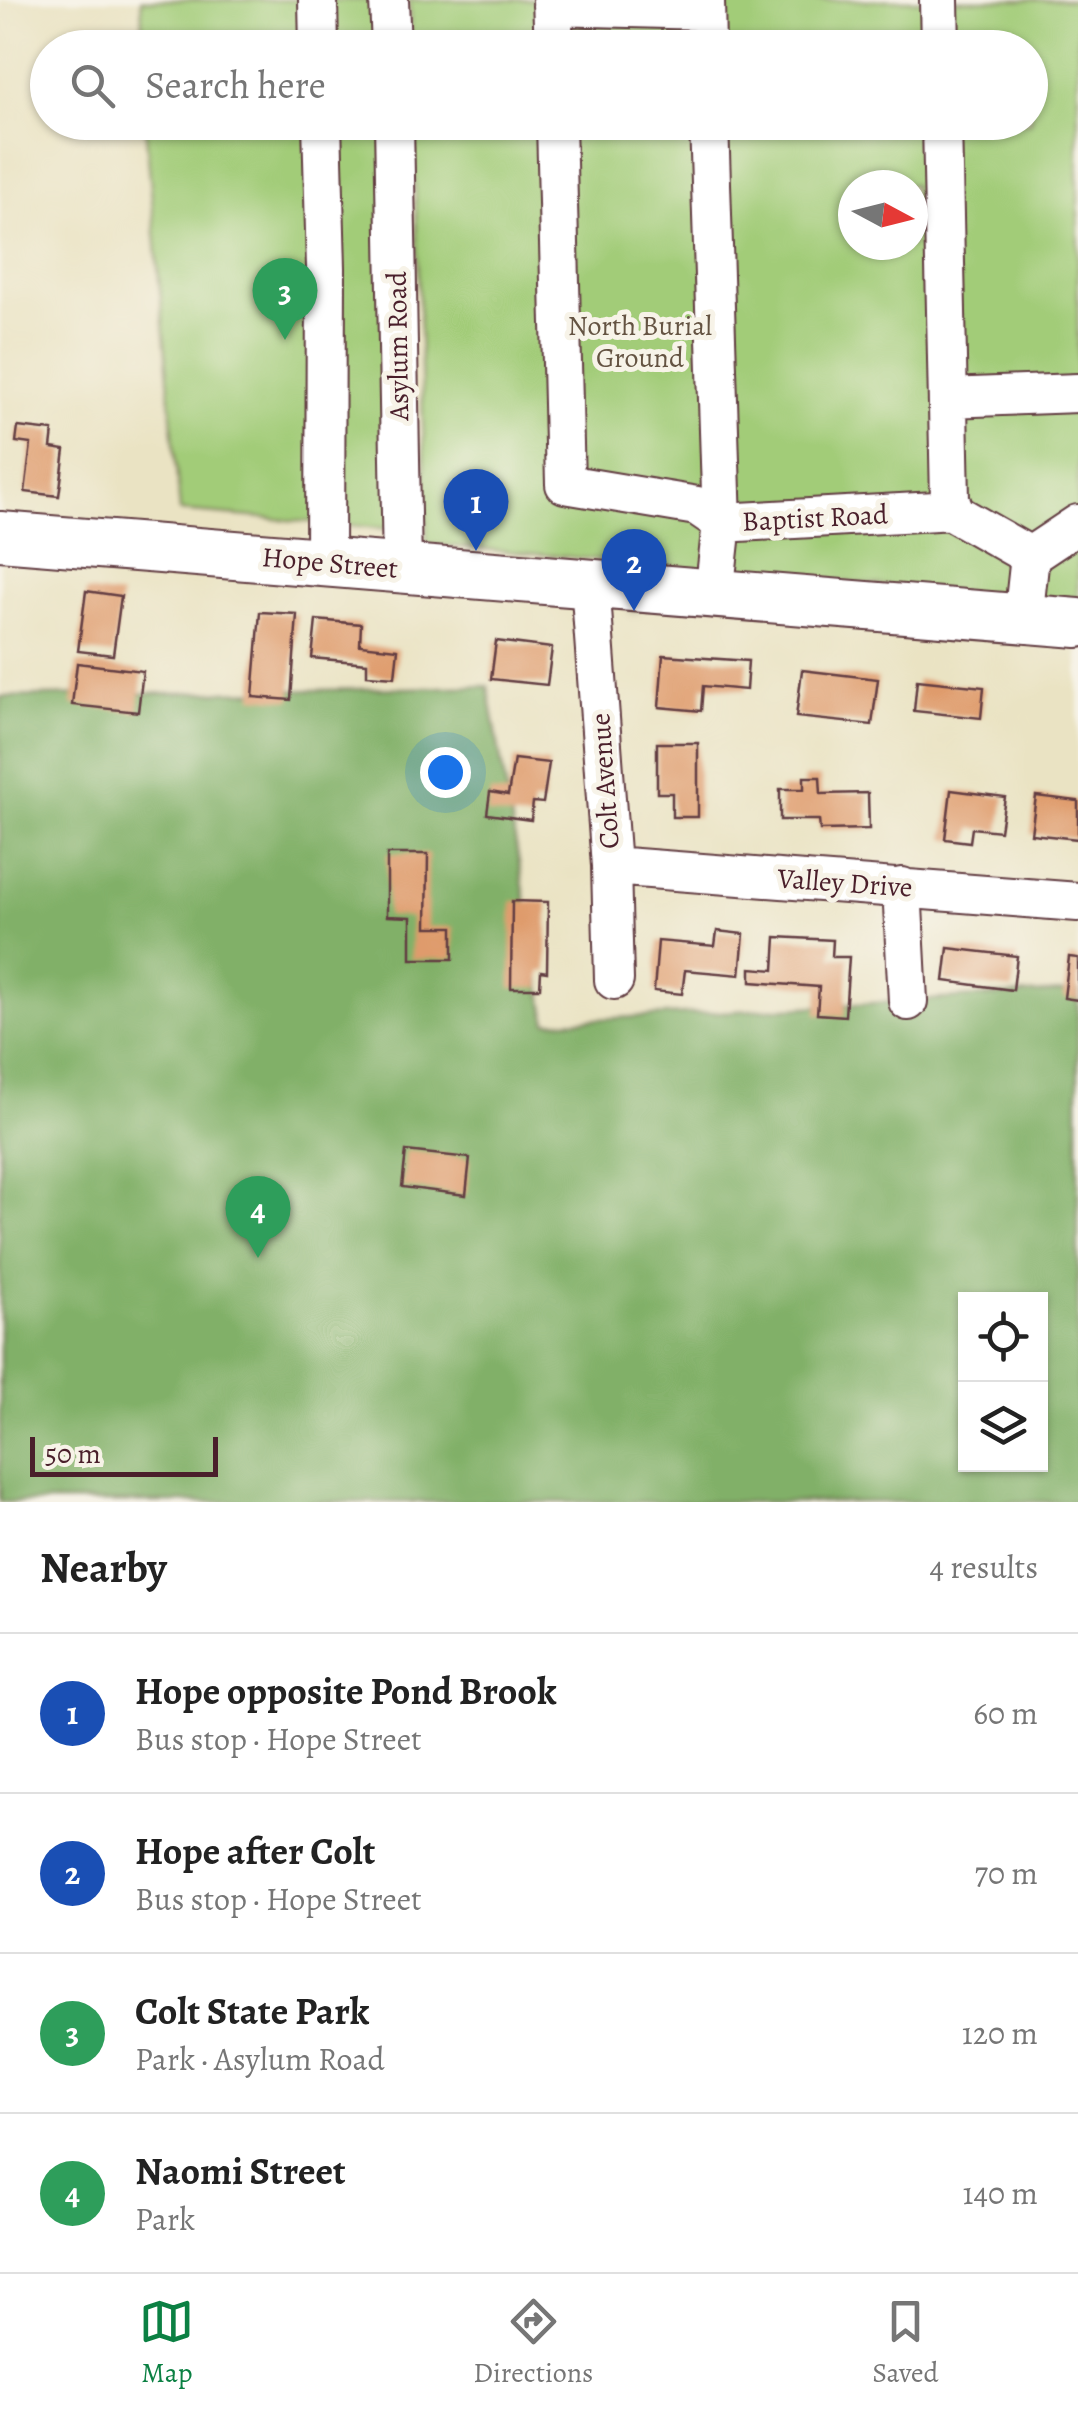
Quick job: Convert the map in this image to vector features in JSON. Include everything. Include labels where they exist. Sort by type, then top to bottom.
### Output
[{"type":"main road","name":"Hope Street","points":[[0,536],[1078,624]]},
{"type":"street","points":[[318,0],[319,30]]},
{"type":"street","points":[[389,0],[390,30]]},
{"type":"street","points":[[939,0],[940,30]]},
{"type":"street","points":[[553,30],[552,3],[705,5],[706,30]]},
{"type":"street","points":[[322,140],[325,562]]},
{"type":"street","name":"Asylum Road","points":[[394,140],[402,570]]},
{"type":"street","name":"Baptist Road","points":[[556,140],[565,484],[697,506],[722,523],[955,512]]},
{"type":"street","points":[[709,140],[722,523],[714,595]]},
{"type":"street","points":[[942,140],[950,500],[955,512],[1030,556]]},
{"type":"street","points":[[948,398],[1078,393]]},
{"type":"street","points":[[1030,556],[1078,524]]},
{"type":"street","points":[[1023,620],[1030,556]]},
{"type":"street","name":"Colt Avenue","points":[[590,583],[611,866],[614,980]]},
{"type":"street","name":"Valley Drive","points":[[611,866],[1078,902]]},
{"type":"street","points":[[902,887],[908,1001]]},
{"type":"green space","points":[[141,0],[389,0],[391,30],[142,30]]},
{"type":"green space","name":"North Burial Ground","points":[[409,0],[1078,0],[1078,603],[427,544],[414,140],[1048,140],[1048,30],[410,30]]},
{"type":"green space","points":[[147,140],[396,140],[415,531],[180,511]]},
{"type":"green space","points":[[488,686],[547,1022],[1078,991],[1078,1502],[0,1502],[0,697]]},
{"type":"building","points":[[18,427],[53,431],[51,448],[65,450],[59,496],[25,492],[31,444],[16,442]]},
{"type":"building","points":[[86,591],[121,596],[113,655],[78,651]]},
{"type":"building","points":[[260,612],[297,614],[291,700],[253,697]]},
{"type":"building","points":[[316,620],[361,624],[360,645],[398,649],[395,677],[367,675],[367,663],[312,658]]},
{"type":"building","points":[[496,641],[552,648],[547,685],[491,679]]},
{"type":"building","points":[[663,655],[748,661],[746,690],[703,686],[701,711],[659,707]]},
{"type":"building","points":[[77,663],[143,671],[138,712],[72,705]]},
{"type":"building","points":[[802,670],[878,679],[872,725],[796,717]]},
{"type":"building","points":[[917,680],[984,687],[981,718],[914,711]]},
{"type":"building","points":[[657,743],[698,743],[698,817],[672,817],[672,793],[657,793]]},
{"type":"building","points":[[514,759],[549,763],[543,803],[533,802],[531,820],[487,814],[490,792],[508,795]]},
{"type":"building","points":[[804,777],[820,777],[821,794],[868,793],[869,829],[820,830],[819,820],[780,820],[780,789],[804,789]]},
{"type":"building","points":[[951,790],[1005,797],[1000,831],[972,828],[970,842],[945,839]]},
{"type":"building","points":[[1036,796],[1078,801],[1078,839],[1031,834]]},
{"type":"building","points":[[387,854],[428,854],[427,927],[453,927],[453,959],[411,959],[411,917],[387,916]]},
{"type":"building","points":[[512,901],[548,902],[547,972],[541,971],[540,988],[511,988]]},
{"type":"building","points":[[717,931],[744,934],[740,975],[685,970],[682,994],[654,991],[658,941],[715,946]]},
{"type":"building","points":[[776,937],[833,940],[832,957],[849,957],[845,1016],[817,1014],[819,987],[751,982],[751,968],[774,970]]},
{"type":"building","points":[[948,948],[1017,956],[1013,990],[944,981]]},
{"type":"building","points":[[1069,957],[1078,958],[1078,1000],[1064,998]]},
{"type":"building","points":[[406,1151],[470,1158],[466,1195],[402,1187]]},
{"type":"place","name":"Colt State Park","points":[[285,340]]},
{"type":"place","name":"Hope opposite Pond Brook","points":[[476,551]]},
{"type":"place","name":"Hope after Colt","points":[[634,611]]},
{"type":"place","name":"Naomi Street","points":[[258,1258]]}]
